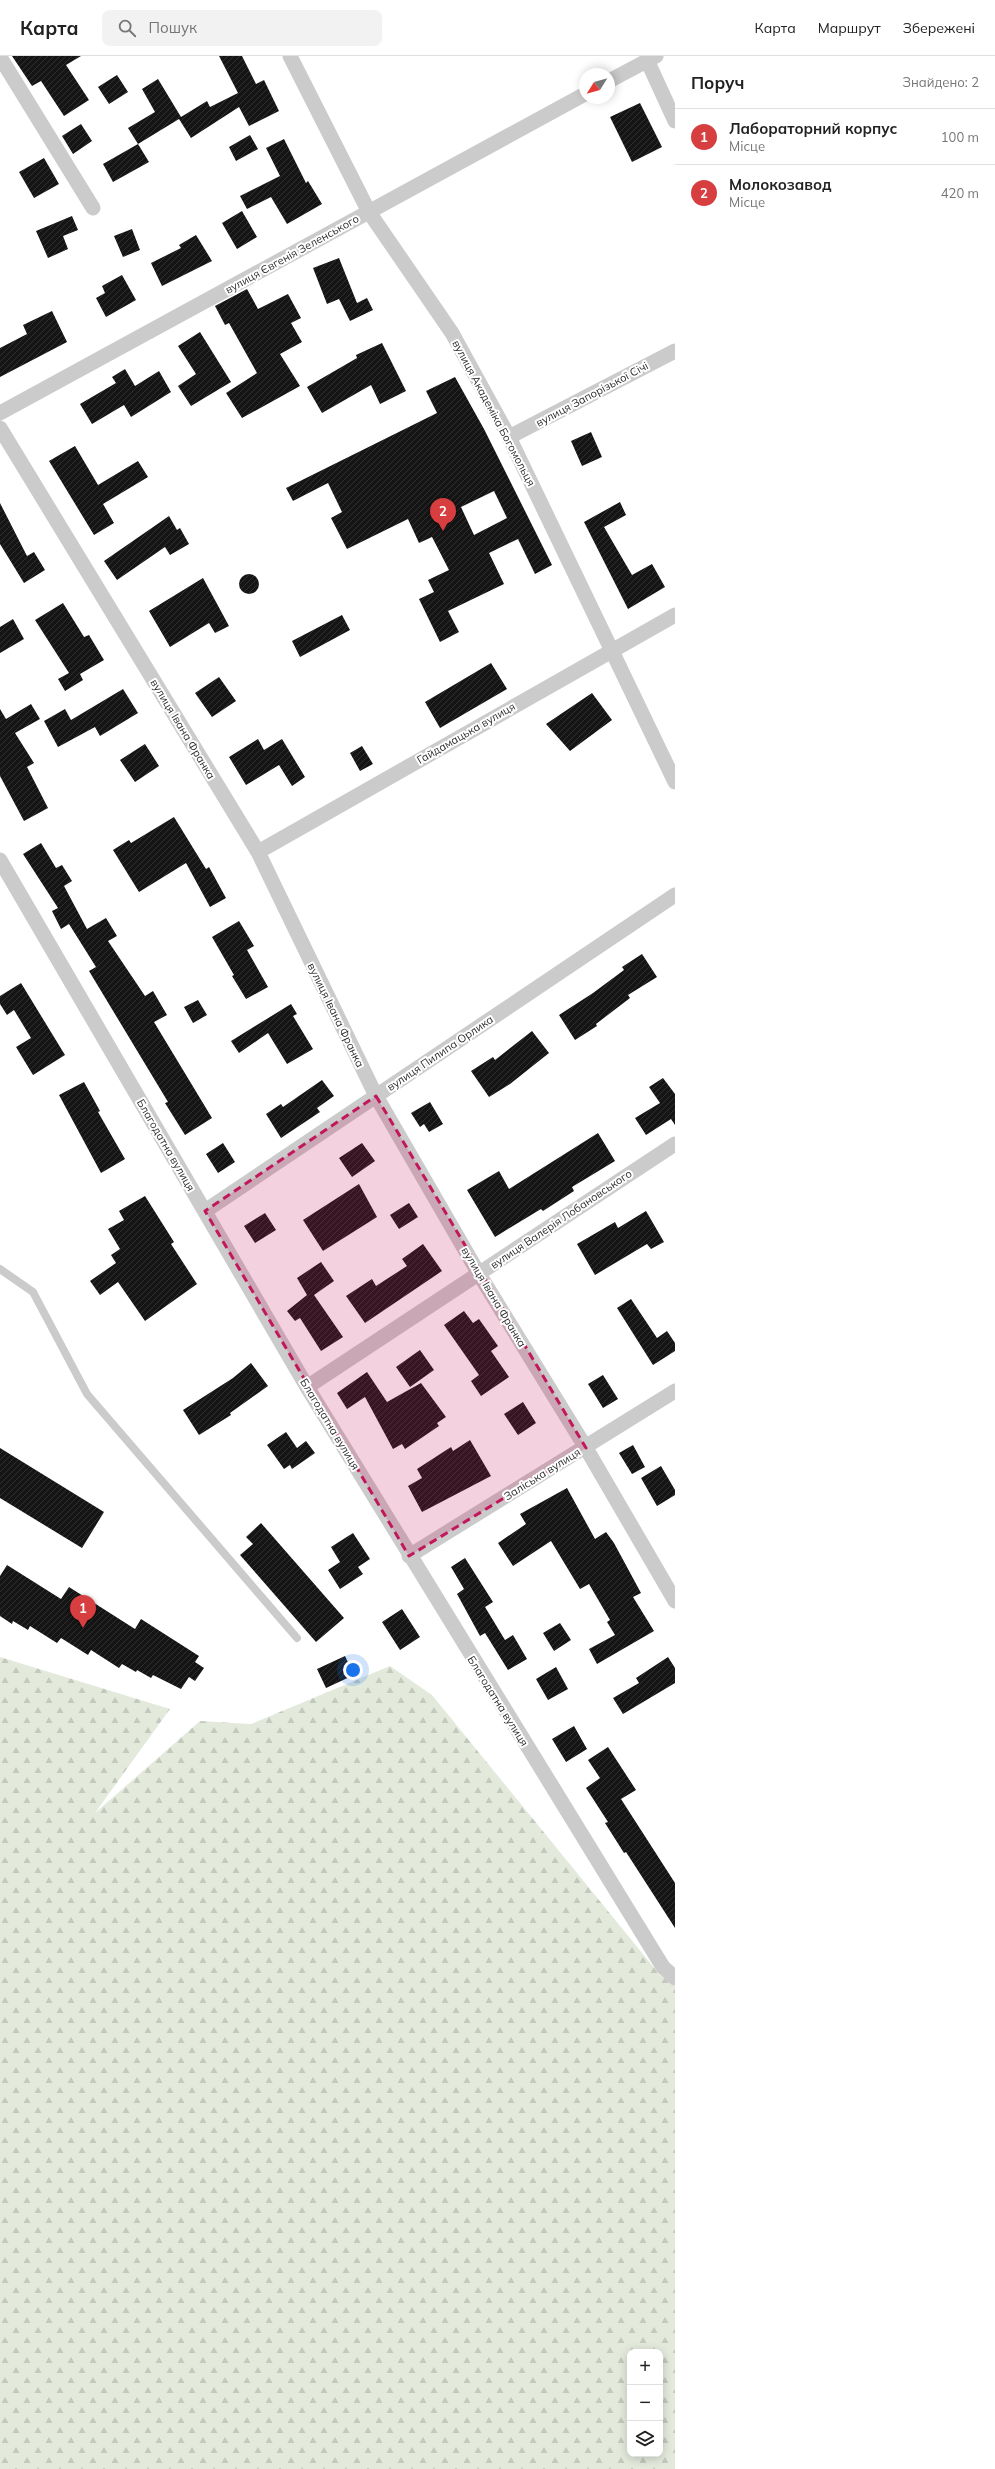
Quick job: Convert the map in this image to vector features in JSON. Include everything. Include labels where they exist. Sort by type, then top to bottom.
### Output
[{"type":"street","name":"вулиця Академіка Богомольця","points":[[290,56],[369,212],[452,333],[509,437],[675,782]]},
{"type":"street","points":[[0,57],[93,208]]},
{"type":"street","points":[[615,78],[652,58],[675,121]]},
{"type":"street","name":"вулиця Євгенія Зеленського","points":[[0,414],[579,97]]},
{"type":"street","name":"вулиця Запорізької Січі","points":[[509,437],[675,351]]},
{"type":"street","name":"вулиця Івана Франка","points":[[0,428],[258,852],[376,1096],[479,1274],[586,1448],[675,1600]]},
{"type":"street","name":"Гайдамацька вулиця","points":[[258,852],[675,615]]},
{"type":"street","name":"Благодатна вулиця","points":[[0,860],[307,1387],[409,1556],[663,1967],[675,1978]]},
{"type":"street","name":"вулиця Пилипа Орлика","points":[[205,1211],[675,895]]},
{"type":"street","name":"вулиця Валерія Лобановського","points":[[307,1387],[675,1144]]},
{"type":"street","name":"Заліська вулиця","points":[[409,1556],[586,1448],[675,1391]]},
{"type":"lane","points":[[0,1268],[33,1292],[87,1394],[297,1638]]},
{"type":"highlighted area","points":[[376,1096],[586,1448],[409,1556],[205,1211]]},
{"type":"green space","points":[[0,1657],[170,1709],[95,1813],[200,1721],[251,1724],[390,1666],[432,1695],[660,1975],[675,1986],[675,2469],[0,2469]]},
{"type":"building","points":[[12,56],[81,56],[66,65],[89,100],[64,116],[41,81],[32,86]]},
{"type":"building","points":[[219,56],[242,56],[256,84],[264,80],[279,111],[249,126],[239,107],[191,138],[179,119],[138,144],[128,128],[155,112],[142,89],[158,79],[181,117],[207,101],[210,107],[238,93]]},
{"type":"building","points":[[117,75],[128,92],[109,104],[98,87]]},
{"type":"building","points":[[640,103],[662,147],[632,162],[610,117]]},
{"type":"building","points":[[81,124],[92,141],[73,154],[62,136]]},
{"type":"building","points":[[250,135],[258,149],[236,161],[229,147]]},
{"type":"building","points":[[284,139],[306,183],[308,181],[322,204],[287,224],[271,197],[247,209],[240,196],[280,176],[266,148]]},
{"type":"building","points":[[138,144],[149,162],[113,182],[103,164]]},
{"type":"building","points":[[44,158],[59,184],[34,198],[19,172]]},
{"type":"building","points":[[242,211],[257,237],[237,249],[222,223]]},
{"type":"building","points":[[72,216],[78,230],[63,236],[68,249],[48,258],[36,231]]},
{"type":"building","points":[[132,229],[140,250],[123,257],[114,236]]},
{"type":"building","points":[[196,235],[212,261],[162,286],[151,263],[181,248],[179,245]]},
{"type":"building","points":[[339,258],[357,303],[367,298],[373,310],[350,321],[339,299],[327,304],[313,268]]},
{"type":"building","points":[[122,275],[136,300],[106,317],[96,298],[105,293],[102,286]]},
{"type":"building","points":[[247,289],[258,309],[288,294],[301,318],[291,323],[302,342],[280,354],[300,386],[242,418],[226,393],[257,373],[229,323],[225,325],[215,306]]},
{"type":"building","points":[[52,311],[67,342],[0,377],[0,348],[27,334],[23,325]]},
{"type":"building","points":[[200,332],[231,382],[191,406],[178,386],[196,374],[178,346]]},
{"type":"building","points":[[382,343],[406,391],[380,404],[371,385],[322,413],[307,387],[357,358],[356,355]]},
{"type":"building","points":[[125,369],[135,386],[159,371],[171,392],[131,417],[124,405],[92,424],[80,404],[116,383],[112,377]]},
{"type":"building","points":[[455,377],[484,429],[552,565],[535,574],[518,539],[489,553],[504,584],[448,611],[459,632],[440,642],[419,599],[434,592],[428,580],[449,570],[432,537],[419,543],[408,519],[347,549],[331,518],[342,512],[328,483],[293,501],[286,488],[437,413],[426,391]],"holes":[[[494,491],[507,518],[474,535],[461,507]]]},
{"type":"building","points":[[591,432],[602,457],[582,466],[571,441]]},
{"type":"building","points":[[75,446],[98,485],[138,461],[148,477],[103,504],[114,523],[94,535],[49,461]]},
{"type":"building","points":[[620,502],[626,515],[604,527],[632,575],[652,564],[665,587],[628,609],[584,522]]},
{"type":"building","points":[[0,503],[27,556],[34,552],[45,570],[24,583],[0,544]]},
{"type":"building","points":[[169,516],[177,530],[180,528],[189,544],[170,555],[165,547],[117,580],[104,561]]},
{"type":"building","points":[[249,574],[256,577],[259,584],[256,591],[249,594],[242,591],[239,584],[242,577]]},
{"type":"building","points":[[203,578],[229,626],[215,633],[209,623],[170,647],[149,611]]},
{"type":"building","points":[[63,603],[84,637],[89,635],[104,660],[80,674],[83,680],[65,691],[58,679],[69,673],[35,620]]},
{"type":"building","points":[[342,615],[350,630],[300,657],[292,641]]},
{"type":"building","points":[[13,619],[24,639],[0,653],[0,627]]},
{"type":"building","points":[[491,663],[507,689],[440,728],[425,702]]},
{"type":"building","points":[[219,677],[236,701],[212,717],[195,693]]},
{"type":"building","points":[[123,689],[138,713],[100,736],[95,727],[58,747],[44,721],[65,709],[71,720]]},
{"type":"building","points":[[592,693],[612,720],[570,751],[546,724]]},
{"type":"building","points":[[31,704],[40,719],[15,733],[34,763],[27,767],[48,808],[24,821],[0,776],[0,709],[6,719]]},
{"type":"building","points":[[258,739],[264,750],[282,739],[305,777],[292,786],[279,765],[246,785],[229,757]]},
{"type":"building","points":[[145,744],[159,766],[135,782],[120,760]]},
{"type":"building","points":[[362,746],[373,764],[360,771],[350,753]]},
{"type":"building","points":[[174,817],[206,869],[209,867],[226,898],[210,907],[186,863],[139,892],[113,850],[129,840],[131,843]]},
{"type":"building","points":[[41,843],[56,868],[62,865],[72,881],[64,886],[87,929],[106,918],[117,936],[108,941],[145,996],[153,991],[167,1015],[154,1022],[212,1118],[185,1135],[165,1103],[168,1102],[89,971],[96,967],[69,924],[61,929],[52,911],[58,908],[23,854]]},
{"type":"building","points":[[239,921],[254,946],[247,950],[268,987],[246,999],[232,976],[234,975],[212,937]]},
{"type":"building","points":[[642,954],[657,977],[628,995],[630,998],[596,1024],[597,1026],[575,1040],[559,1015],[593,993],[624,970],[622,967]]},
{"type":"building","points":[[21,983],[65,1055],[33,1075],[16,1047],[31,1038],[14,1010],[7,1015],[0,1004],[0,996]]},
{"type":"building","points":[[198,1000],[207,1015],[193,1023],[184,1007]]},
{"type":"building","points":[[291,1004],[297,1014],[293,1016],[313,1049],[287,1064],[268,1033],[239,1053],[231,1041]]},
{"type":"building","points":[[532,1031],[549,1053],[510,1084],[489,1097],[471,1071],[493,1057],[495,1060]]},
{"type":"building","points":[[663,1078],[675,1094],[675,1125],[671,1119],[646,1135],[635,1118],[660,1103],[649,1087]]},
{"type":"building","points":[[322,1080],[334,1096],[317,1108],[320,1112],[281,1138],[266,1114],[281,1104],[283,1107]]},
{"type":"building","points":[[84,1082],[100,1111],[98,1112],[125,1159],[101,1173],[59,1095]]},
{"type":"building","points":[[430,1102],[443,1124],[429,1132],[424,1124],[420,1127],[411,1113]]},
{"type":"building","points":[[598,1133],[615,1161],[572,1187],[574,1191],[543,1211],[541,1209],[495,1237],[467,1190],[499,1171],[509,1189]]},
{"type":"building","points":[[223,1143],[235,1162],[218,1173],[206,1154]]},
{"type":"building","points":[[362,1143],[375,1161],[352,1177],[339,1158]]},
{"type":"building","points":[[359,1184],[377,1217],[323,1251],[303,1220]]},
{"type":"building","points":[[145,1196],[174,1242],[171,1244],[197,1284],[145,1321],[118,1282],[100,1295],[90,1281],[116,1263],[111,1255],[120,1249],[108,1229],[124,1220],[119,1211]]},
{"type":"building","points":[[409,1203],[418,1217],[399,1229],[390,1215]]},
{"type":"building","points":[[646,1211],[664,1242],[651,1249],[647,1244],[595,1275],[577,1244],[615,1222],[618,1228]]},
{"type":"building","points":[[265,1213],[276,1230],[255,1243],[244,1226]]},
{"type":"building","points":[[423,1244],[442,1271],[365,1323],[346,1296],[372,1279],[376,1286],[407,1266],[402,1259]]},
{"type":"building","points":[[321,1262],[334,1281],[314,1295],[343,1337],[321,1351],[300,1318],[295,1321],[287,1311],[307,1295],[297,1278]]},
{"type":"building","points":[[631,1299],[657,1338],[667,1331],[675,1343],[675,1351],[653,1365],[617,1308]]},
{"type":"building","points":[[464,1311],[473,1323],[479,1319],[498,1346],[491,1351],[509,1377],[481,1396],[471,1381],[479,1375],[444,1325]]},
{"type":"building","points":[[420,1350],[434,1370],[410,1387],[396,1367]]},
{"type":"building","points":[[251,1363],[268,1386],[230,1413],[231,1415],[199,1435],[183,1410],[233,1378]]},
{"type":"building","points":[[367,1372],[387,1402],[421,1383],[446,1417],[437,1423],[439,1426],[405,1449],[402,1444],[393,1449],[365,1397],[347,1409],[337,1393]]},
{"type":"building","points":[[603,1375],[618,1399],[603,1408],[588,1384]]},
{"type":"building","points":[[523,1402],[536,1423],[518,1435],[504,1414]]},
{"type":"building","points":[[286,1432],[297,1448],[306,1441],[315,1453],[292,1469],[290,1465],[284,1469],[267,1445]]},
{"type":"building","points":[[470,1440],[491,1476],[422,1512],[408,1486],[422,1478],[417,1469],[451,1447],[453,1451]]},
{"type":"building","points":[[633,1445],[645,1467],[632,1474],[619,1453]]},
{"type":"building","points":[[0,1448],[104,1512],[82,1548],[0,1498]]},
{"type":"building","points":[[661,1466],[675,1490],[675,1495],[657,1506],[641,1478]]},
{"type":"building","points":[[567,1488],[595,1539],[606,1532],[614,1543],[641,1593],[633,1597],[654,1631],[597,1664],[589,1649],[615,1635],[607,1622],[610,1620],[589,1584],[580,1589],[551,1541],[513,1566],[498,1543],[526,1524],[520,1514]]},
{"type":"building","points":[[261,1523],[344,1618],[316,1642],[240,1555],[253,1544],[246,1537]]},
{"type":"building","points":[[353,1533],[370,1559],[358,1567],[363,1574],[340,1589],[328,1570],[340,1562],[331,1547]]},
{"type":"building","points":[[465,1558],[493,1602],[485,1607],[505,1640],[513,1635],[527,1659],[508,1670],[485,1633],[480,1636],[457,1594],[464,1589],[451,1567]]},
{"type":"building","points":[[7,1565],[61,1599],[69,1587],[135,1629],[141,1619],[199,1656],[195,1662],[204,1668],[195,1681],[189,1677],[181,1689],[153,1675],[151,1678],[122,1664],[119,1668],[91,1650],[88,1655],[61,1638],[57,1643],[30,1626],[28,1630],[13,1621],[12,1624],[0,1616],[0,1576]]},
{"type":"building","points":[[402,1609],[420,1637],[400,1650],[382,1622]]},
{"type":"building","points":[[560,1623],[571,1640],[554,1651],[543,1633]]},
{"type":"building","points":[[345,1656],[354,1675],[326,1688],[317,1669]]},
{"type":"building","points":[[668,1657],[675,1668],[675,1683],[623,1714],[613,1698],[639,1683],[636,1678]]},
{"type":"building","points":[[556,1667],[568,1689],[548,1700],[536,1679]]},
{"type":"building","points":[[574,1726],[587,1749],[566,1762],[552,1739]]},
{"type":"building","points":[[608,1747],[636,1790],[621,1799],[675,1883],[675,1928],[626,1852],[624,1853],[605,1823],[608,1822],[586,1788],[600,1778],[588,1760]]},
{"type":"place","name":"Молокозавод","points":[[443,531]]},
{"type":"place","name":"Лабораторний корпус","points":[[83,1628]]}]
